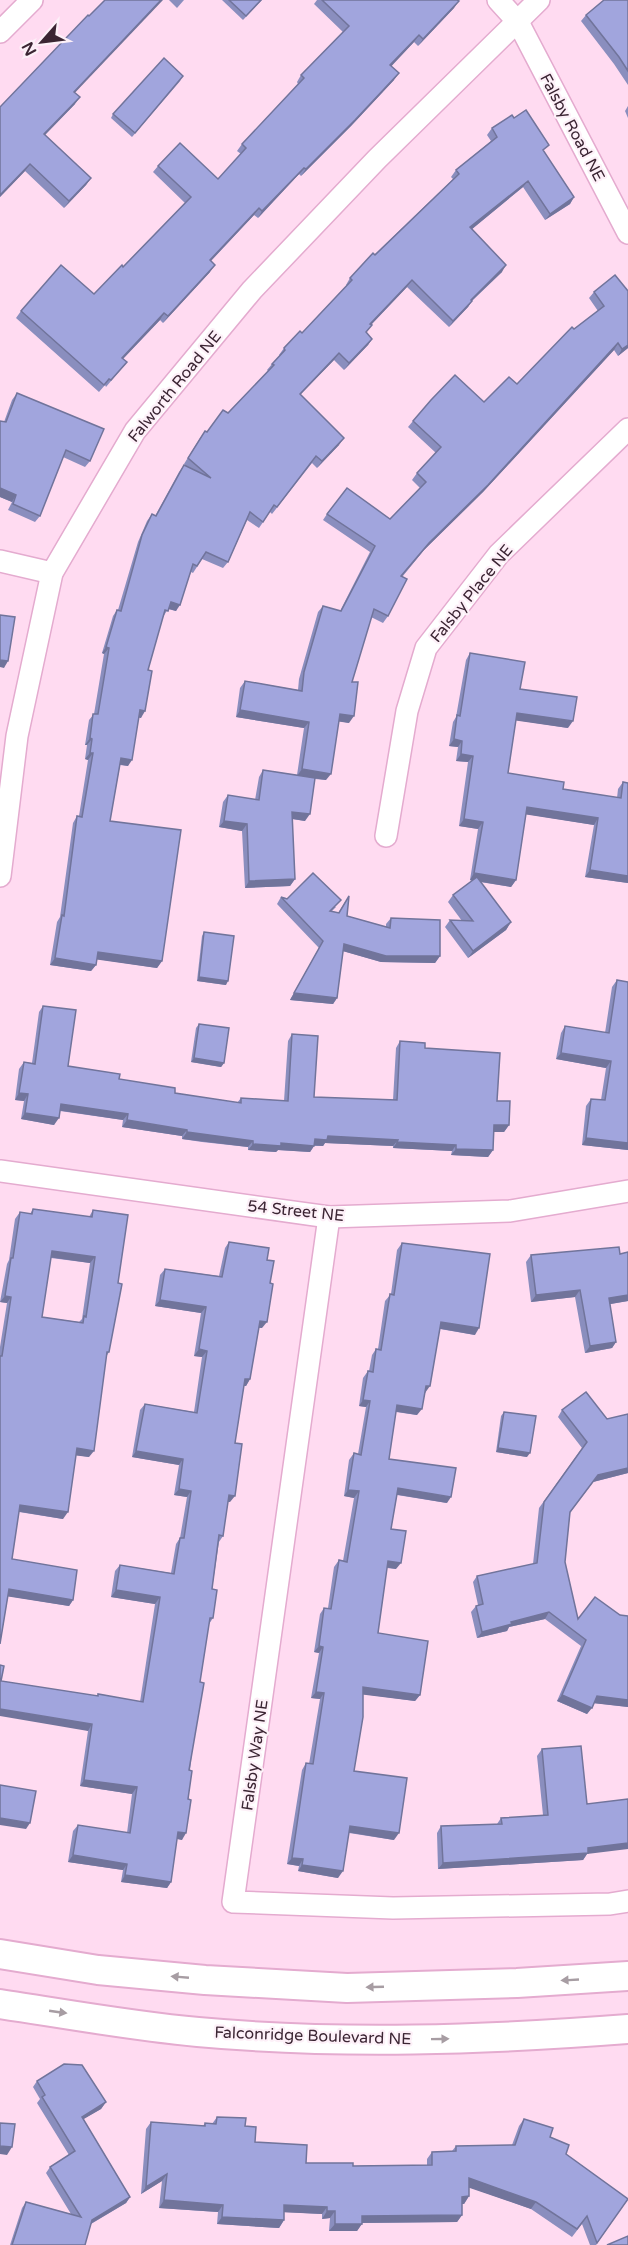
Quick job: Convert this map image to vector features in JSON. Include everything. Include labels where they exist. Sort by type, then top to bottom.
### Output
[{"type":"main road","points":[[0,1954],[98,1970],[205,1980],[347,1988],[517,1983],[628,1976]]},
{"type":"main road","name":"Falconridge Boulevard NE","points":[[0,2004],[197,2032],[344,2040],[516,2038],[628,2029]]},
{"type":"street","points":[[0,32],[32,0]]},
{"type":"street","name":"Falsby Road NE","points":[[498,0],[518,22],[628,233]]},
{"type":"street","name":"Falworth Road NE","points":[[0,876],[17,736],[52,573],[135,431],[252,290],[377,159],[538,0]]},
{"type":"street","name":"Falsby Place NE","points":[[386,836],[407,711],[426,648],[499,554],[628,429]]},
{"type":"street","points":[[0,561],[52,573]]},
{"type":"street","name":"54 Street NE","points":[[0,1170],[329,1217],[510,1211],[628,1191]]},
{"type":"street","name":"Falsby Way NE","points":[[329,1217],[233,1902],[393,1908],[610,1904],[628,1901]]},
{"type":"building","points":[[105,0],[161,0],[74,92],[80,97],[44,134],[91,178],[69,201],[30,164],[0,195],[0,107]]},
{"type":"building","points":[[229,0],[261,0],[246,16]]},
{"type":"building","points":[[322,0],[459,1],[423,39],[419,35],[390,65],[399,73],[306,169],[304,168],[262,211],[259,208],[210,260],[215,265],[168,316],[164,313],[122,358],[127,362],[104,385],[21,311],[61,265],[94,294],[191,197],[158,166],[180,143],[218,179],[246,148],[242,144],[304,78],[301,75],[349,26]]},
{"type":"building","points":[[604,0],[628,0],[628,71],[586,15]]},
{"type":"building","points":[[164,58],[183,76],[135,133],[113,114]]},
{"type":"building","points":[[526,110],[549,145],[543,150],[574,197],[550,214],[528,181],[470,227],[506,265],[453,321],[412,280],[370,324],[372,325],[366,332],[372,339],[349,363],[339,353],[300,394],[344,438],[322,461],[316,456],[277,507],[274,505],[263,522],[250,512],[228,562],[206,552],[197,566],[193,564],[180,605],[171,602],[168,611],[165,610],[148,670],[152,671],[145,711],[140,710],[132,760],[121,758],[110,821],[181,830],[162,961],[98,952],[96,965],[55,958],[62,915],[64,916],[77,816],[82,817],[93,753],[90,753],[92,739],[90,738],[93,714],[98,714],[109,648],[106,647],[117,610],[121,611],[142,535],[152,514],[156,516],[184,465],[211,478],[188,458],[205,431],[207,432],[223,410],[228,413],[274,365],[272,364],[285,350],[284,348],[300,331],[302,333],[352,280],[350,278],[373,253],[375,255],[459,174],[456,170],[497,137],[492,128],[512,115],[514,118]]},
{"type":"building","points":[[615,275],[628,291],[628,345],[622,349],[618,343],[488,485],[429,543],[401,576],[407,579],[388,616],[374,609],[352,682],[358,682],[354,716],[340,714],[331,774],[302,769],[309,722],[240,710],[245,681],[302,691],[304,672],[323,606],[341,611],[375,546],[327,514],[347,488],[390,519],[426,482],[417,473],[441,447],[413,421],[431,400],[455,375],[484,402],[509,377],[517,384],[572,327],[574,329],[604,306],[594,292]]},
{"type":"building","points":[[17,393],[104,429],[90,461],[66,450],[40,516],[13,504],[16,495],[0,488],[0,421],[6,422]]},
{"type":"building","points":[[0,615],[15,617],[8,661],[0,660]]},
{"type":"building","points":[[470,653],[525,662],[520,689],[577,697],[573,721],[517,713],[508,773],[564,782],[563,789],[621,798],[623,782],[628,783],[628,876],[590,870],[598,818],[527,807],[516,880],[474,873],[483,822],[464,819],[473,756],[461,754],[462,741],[454,739]]},
{"type":"building","points":[[263,770],[315,778],[310,814],[292,812],[295,879],[249,881],[247,824],[224,821],[228,795],[259,800]]},
{"type":"building","points":[[313,873],[341,900],[330,911],[339,913],[349,896],[347,916],[390,928],[391,918],[440,920],[440,956],[386,956],[344,944],[337,998],[294,993],[323,941],[281,897],[287,899]]},
{"type":"building","points":[[477,877],[511,922],[473,951],[450,920],[473,921],[453,895]]},
{"type":"building","points":[[204,932],[234,936],[228,981],[199,977]]},
{"type":"building","points":[[617,980],[628,982],[628,1143],[586,1138],[591,1099],[605,1100],[611,1061],[561,1053],[565,1026],[609,1033]]},
{"type":"building","points":[[43,1006],[76,1010],[68,1066],[120,1074],[119,1079],[175,1088],[175,1093],[241,1103],[241,1098],[288,1101],[292,1034],[318,1036],[314,1097],[397,1100],[400,1041],[425,1043],[425,1048],[500,1053],[497,1101],[510,1101],[509,1125],[494,1125],[493,1150],[456,1149],[456,1145],[328,1136],[327,1140],[315,1139],[314,1146],[281,1143],[281,1146],[253,1144],[253,1141],[187,1132],[187,1130],[127,1120],[128,1114],[61,1104],[59,1118],[25,1113],[28,1094],[19,1093],[24,1062],[35,1064]]},
{"type":"building","points":[[199,1024],[229,1028],[224,1063],[194,1058]]},
{"type":"building","points":[[33,1209],[92,1217],[93,1210],[128,1215],[118,1283],[122,1284],[109,1352],[107,1352],[94,1451],[77,1448],[68,1512],[20,1505],[12,1559],[77,1570],[73,1600],[9,1589],[0,1644],[0,1356],[2,1356],[11,1297],[5,1296],[20,1212],[32,1214]],"holes":[[[52,1251],[95,1257],[86,1317],[84,1316],[83,1323],[42,1317]]]},
{"type":"building","points":[[229,1242],[269,1248],[267,1260],[274,1261],[270,1283],[273,1284],[267,1322],[260,1321],[250,1379],[245,1379],[235,1443],[242,1444],[235,1496],[229,1495],[223,1536],[219,1535],[212,1589],[217,1590],[200,1682],[204,1683],[189,1770],[192,1771],[188,1799],[191,1800],[186,1833],[178,1832],[171,1882],[125,1875],[127,1864],[73,1855],[78,1825],[130,1833],[137,1787],[84,1780],[92,1724],[0,1709],[0,1665],[4,1666],[1,1681],[143,1702],[160,1597],[116,1590],[120,1565],[174,1574],[180,1538],[184,1538],[191,1491],[179,1489],[183,1459],[136,1451],[145,1404],[197,1413],[207,1351],[199,1349],[206,1307],[160,1300],[165,1269],[222,1277]]},
{"type":"building","points":[[402,1243],[490,1254],[479,1328],[441,1322],[430,1386],[426,1386],[422,1409],[397,1405],[389,1459],[456,1468],[451,1497],[398,1488],[391,1529],[406,1531],[401,1563],[388,1561],[378,1633],[428,1641],[420,1695],[363,1687],[363,1717],[354,1771],[407,1778],[399,1833],[350,1826],[343,1871],[302,1865],[303,1859],[292,1858],[306,1763],[313,1764],[324,1693],[316,1692],[323,1647],[319,1646],[324,1608],[331,1609],[339,1560],[347,1562],[359,1491],[348,1490],[354,1453],[361,1455],[370,1401],[363,1400],[368,1371],[373,1372],[376,1349],[381,1350],[390,1294],[394,1295]]},
{"type":"building","points":[[619,1247],[620,1254],[628,1252],[628,1295],[609,1298],[616,1342],[590,1346],[580,1290],[536,1295],[531,1255]]},
{"type":"building","points":[[586,1392],[607,1419],[628,1414],[628,1468],[598,1475],[570,1512],[565,1562],[578,1619],[595,1597],[620,1615],[628,1616],[628,1700],[597,1696],[592,1708],[562,1695],[586,1640],[549,1612],[482,1632],[476,1606],[483,1604],[477,1576],[537,1563],[544,1502],[587,1442],[562,1410]]},
{"type":"building","points":[[504,1412],[536,1416],[530,1453],[498,1448]]},
{"type":"building","points":[[581,1746],[587,1804],[628,1799],[628,1843],[588,1848],[588,1853],[443,1863],[441,1826],[502,1824],[501,1818],[548,1815],[542,1749]]},
{"type":"building","points":[[0,1785],[36,1791],[30,1823],[0,1818]]},
{"type":"building","points":[[64,2064],[82,2065],[106,2102],[82,2117],[130,2197],[92,2220],[85,2245],[12,2245],[26,2202],[81,2217],[50,2167],[75,2151],[42,2097],[45,2095],[37,2081]]},
{"type":"building","points":[[217,2117],[246,2118],[245,2126],[256,2127],[255,2142],[307,2145],[306,2163],[353,2163],[353,2166],[432,2165],[432,2152],[456,2151],[456,2146],[515,2145],[524,2119],[553,2128],[550,2137],[569,2145],[566,2154],[628,2199],[597,2243],[587,2216],[577,2229],[536,2202],[469,2178],[469,2196],[462,2197],[462,2215],[362,2216],[362,2224],[335,2224],[335,2211],[327,2211],[327,2207],[284,2205],[284,2220],[222,2217],[223,2205],[164,2200],[167,2174],[146,2187],[151,2122],[205,2126],[205,2123],[216,2124]]},
{"type":"building","points":[[0,2123],[15,2124],[12,2147],[0,2146]]},
{"type":"building","points":[[628,2236],[628,2245],[607,2245]]}]
